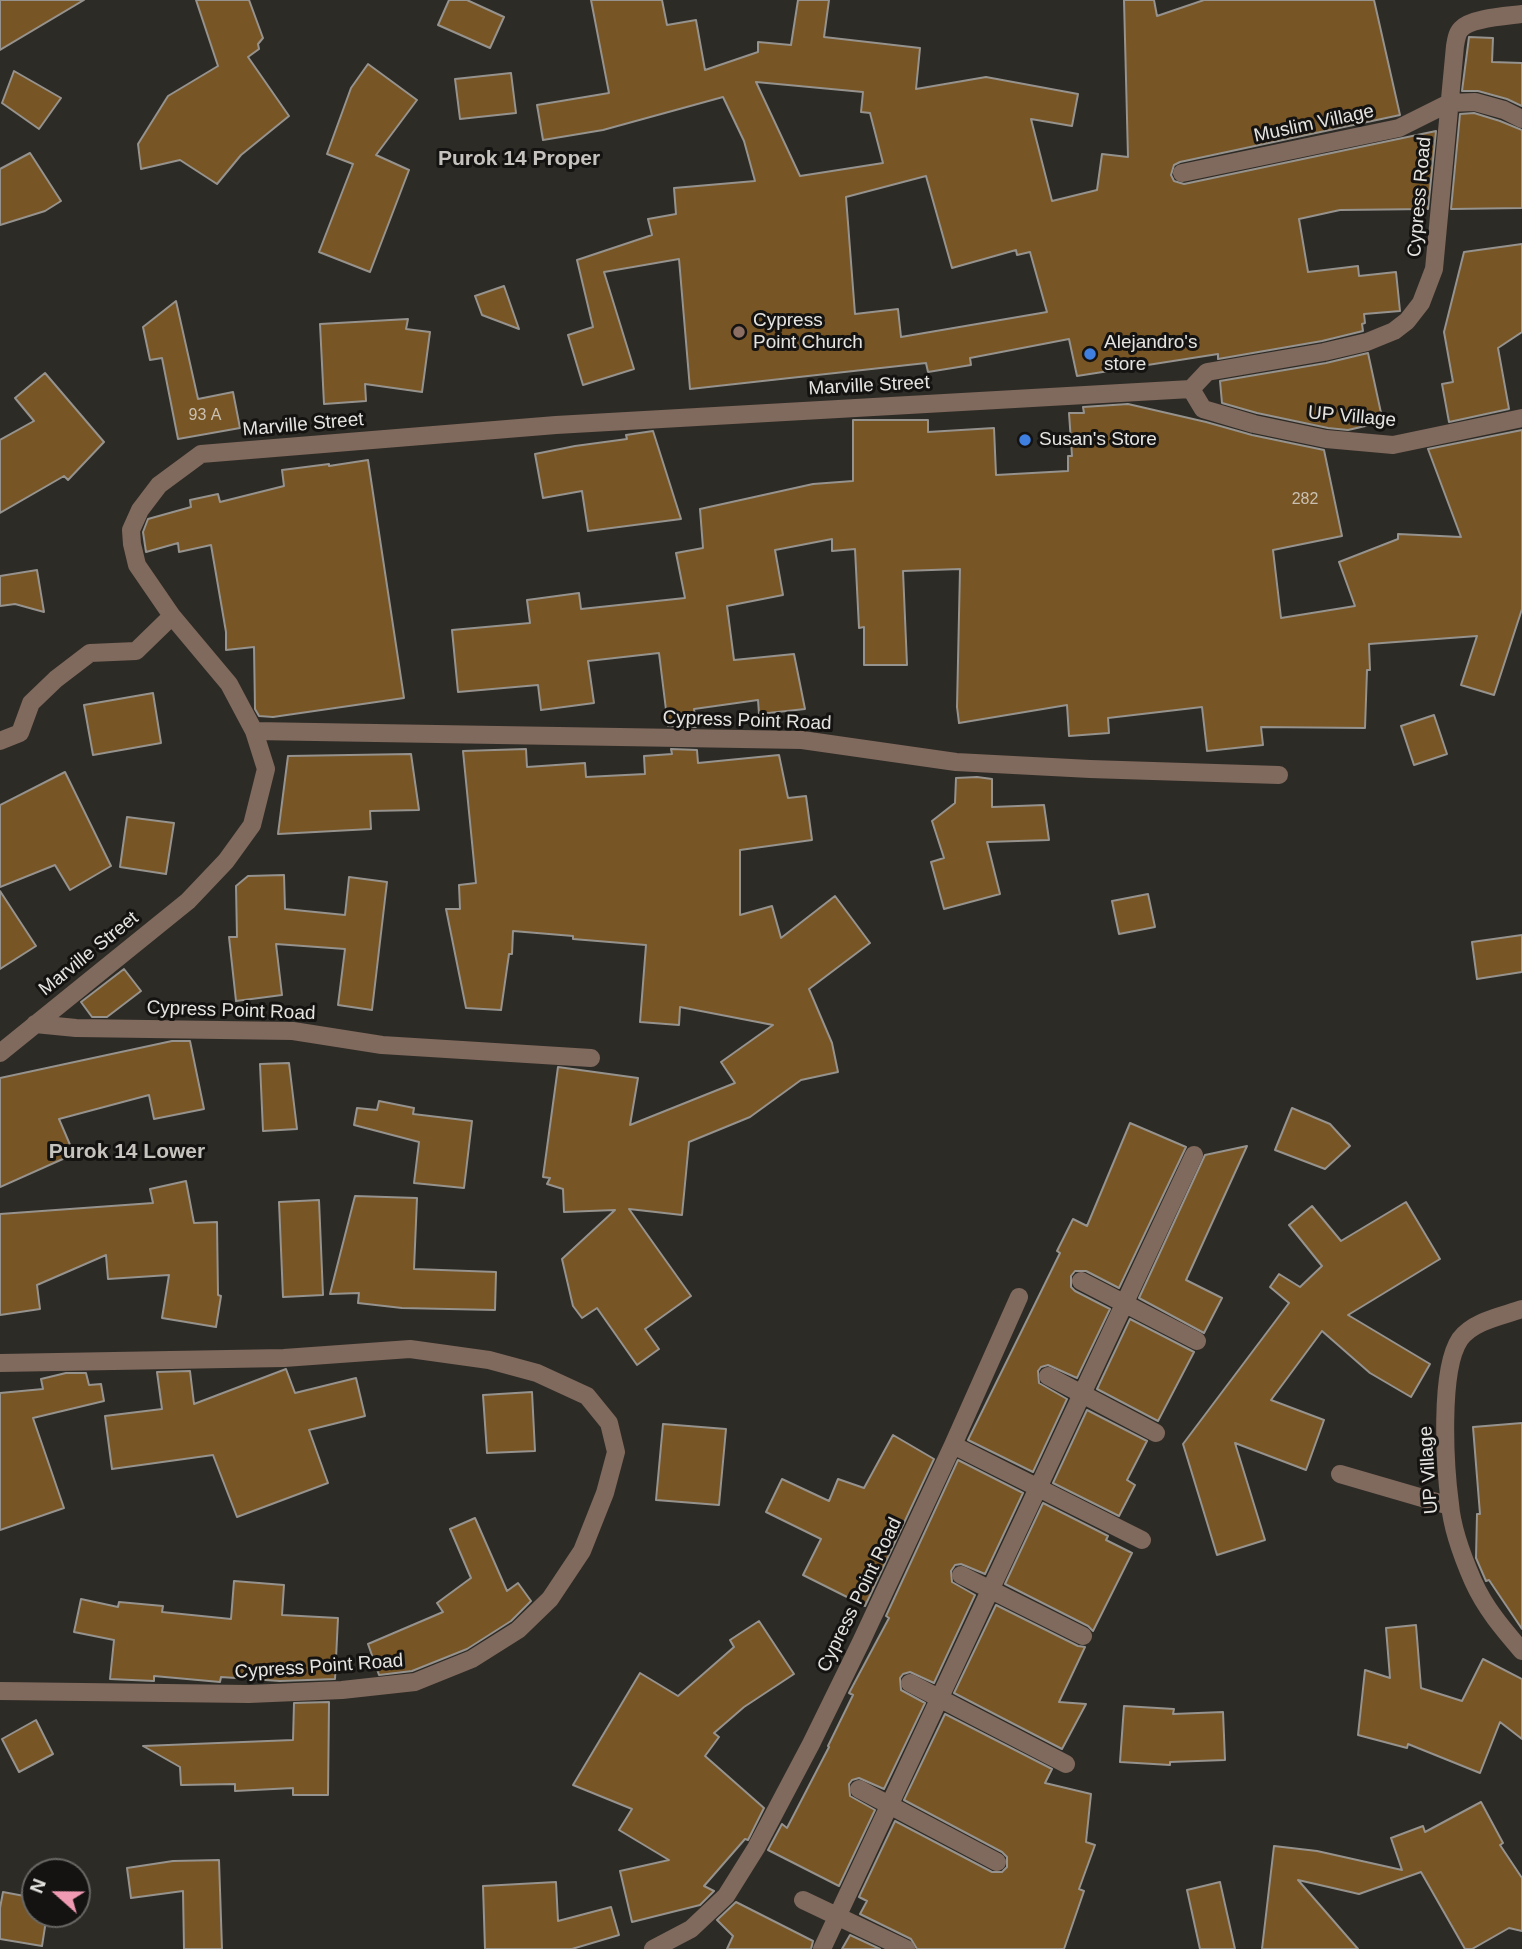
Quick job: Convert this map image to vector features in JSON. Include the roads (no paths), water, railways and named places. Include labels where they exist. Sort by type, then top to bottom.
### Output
[{"type":"street","name":"Cypress Road","points":[[1191,389],[1207,372],[1367,342],[1394,331],[1408,321],[1421,303],[1434,269],[1455,46],[1462,27],[1475,22],[1522,14]]},
{"type":"street","points":[[1450,103],[1475,102],[1504,110],[1522,119]]},
{"type":"street","name":"Muslim Village","points":[[1182,173],[1399,128],[1450,103]]},
{"type":"street","name":"UP Village","points":[[1191,389],[1203,409],[1254,424],[1326,439],[1393,445],[1522,418]]},
{"type":"street","name":"Marville Street","points":[[0,1053],[188,901],[226,861],[252,825],[266,769],[254,731],[229,684],[172,616],[137,565],[132,544],[131,530],[140,510],[159,485],[201,454],[556,425],[1191,389]]},
{"type":"street","points":[[0,741],[20,733],[31,703],[55,679],[90,653],[136,651],[172,616]]},
{"type":"street","name":"Cypress Point Road","points":[[254,731],[802,740],[956,762],[1279,775]]},
{"type":"street","name":"Cypress Point Road","points":[[36,1024],[76,1028],[293,1031],[383,1045],[592,1058]]},
{"type":"street","points":[[822,1949],[1194,1155]]},
{"type":"street","points":[[1081,1280],[1197,1341]]},
{"type":"street","name":"Cypress Point Road","points":[[653,1949],[691,1929],[726,1896],[756,1848],[845,1676],[1019,1297]]},
{"type":"street","name":"UP Village","points":[[1522,1309],[1478,1325],[1460,1339],[1452,1360],[1445,1407],[1450,1506],[1473,1581],[1492,1616],[1522,1651]]},
{"type":"street","name":"Cypress Point Road","points":[[0,1363],[284,1358],[410,1349],[489,1360],[537,1373],[587,1396],[610,1423],[616,1452],[605,1493],[582,1551],[550,1599],[518,1630],[472,1659],[415,1682],[342,1690],[249,1694],[0,1691]]},
{"type":"street","points":[[1048,1376],[1156,1433]]},
{"type":"street","points":[[953,1445],[1142,1540]]},
{"type":"street","points":[[1340,1474],[1450,1506]]},
{"type":"street","points":[[961,1575],[1083,1636]]},
{"type":"street","points":[[910,1683],[1066,1764]]},
{"type":"street","points":[[859,1789],[998,1862]]},
{"type":"street","points":[[803,1900],[906,1949]]},
{"type":"place","name":"Cypress Point Church","points":[[739,332]]},
{"type":"place","name":"Alejandro's store","points":[[1090,354]]},
{"type":"place","name":"Susan's Store","points":[[1025,440]]},
{"type":"district","name":"Purok 14 Proper","points":[[519,159]]},
{"type":"district","name":"Purok 14 Lower","points":[[127,1152]]}]
